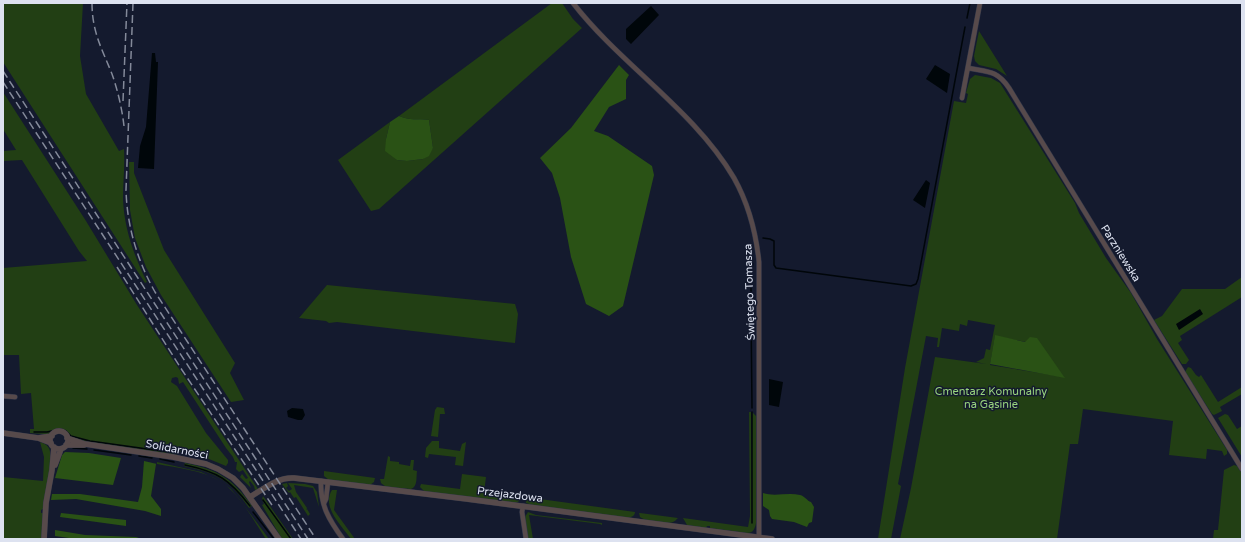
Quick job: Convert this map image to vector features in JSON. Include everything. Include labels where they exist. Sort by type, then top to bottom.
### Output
[{"type":"street","name":"Świętego Tomasza","points":[[573,3],[599,33],[676,108],[711,146],[734,179],[741,193],[754,231],[758,256],[759,537]]},
{"type":"street","points":[[962,98],[980,3]]},
{"type":"street","name":"Parzniewska","points":[[968,68],[994,73],[1002,78],[1009,88],[1242,469]]},
{"type":"street","points":[[3,396],[15,397]]},
{"type":"street","points":[[3,433],[38,438],[52,436],[55,433],[60,432],[65,434],[67,438],[66,445],[61,449],[52,470]]},
{"type":"street","points":[[44,539],[46,503],[52,470],[52,436]]},
{"type":"street","points":[[38,438],[61,449]]},
{"type":"street","name":"Solidarności","points":[[67,438],[85,444],[162,455],[208,464],[221,470],[233,478],[250,497],[279,539]]},
{"type":"street","name":"Solidarności","points":[[66,445],[85,444]]},
{"type":"street","name":"Przejazdowa","points":[[250,497],[282,478],[294,478],[523,506],[772,539]]},
{"type":"street","points":[[321,481],[321,497],[330,520],[343,539]]},
{"type":"street","points":[[324,503],[326,499],[328,482]]},
{"type":"street","points":[[523,506],[522,512],[526,539]]},
{"type":"green space","points":[[3,3],[83,3],[80,56],[86,94],[119,151],[124,149],[123,199],[125,221],[134,252],[147,282],[145,283],[3,62]]},
{"type":"green space","points":[[552,3],[562,3],[573,19],[582,28],[379,209],[371,211],[338,160],[390,122],[386,139],[397,160],[407,161],[423,159],[433,148],[429,120],[410,119],[399,116]]},
{"type":"green space","points":[[979,31],[1007,76],[996,69],[979,65],[975,61],[974,56]]},
{"type":"green space","points":[[619,65],[629,75],[626,80],[626,99],[609,107],[594,131],[608,136],[652,166],[654,175],[623,306],[609,316],[586,304],[571,257],[560,198],[552,173],[540,158],[571,128]]},
{"type":"green space","name":"Cmentarz Komunalny na Gąsinie","points":[[975,75],[991,78],[1000,83],[1075,203],[1079,213],[1106,258],[1131,293],[1157,339],[1227,450],[1227,454],[1224,456],[1222,451],[1207,449],[1206,459],[1169,455],[1173,421],[1083,409],[1078,444],[1070,444],[1057,539],[900,539],[935,357],[986,364],[976,362],[984,358],[986,349],[990,350],[995,325],[968,320],[967,326],[960,324],[959,331],[942,328],[939,347],[937,347],[938,338],[926,336],[898,484],[901,486],[891,539],[878,539],[905,368],[954,101],[966,103],[968,94],[966,93],[970,79]],"holes":[[[995,336],[1026,342],[1050,358],[1064,377],[990,365]]]},
{"type":"green space","points":[[3,92],[86,221],[137,305],[258,489],[255,490],[250,481],[251,488],[240,477],[242,474],[246,479],[248,478],[243,470],[239,472],[236,469],[237,462],[235,462],[183,382],[179,384],[178,378],[176,377],[172,378],[171,382],[177,386],[206,433],[228,460],[226,466],[204,457],[184,453],[182,456],[181,452],[177,455],[89,442],[69,437],[64,431],[61,430],[46,435],[30,433],[30,429],[34,429],[31,393],[21,394],[19,355],[3,355],[3,268],[87,261],[79,251],[22,160],[3,161],[3,151],[16,150],[3,129]]},
{"type":"green space","points":[[399,116],[410,119],[429,120],[433,148],[429,156],[423,159],[407,161],[397,160],[385,151],[390,122]]},
{"type":"green space","points":[[129,162],[134,162],[134,173],[164,250],[235,363],[230,373],[244,400],[231,402],[161,295],[146,267],[135,238],[130,210]]},
{"type":"green space","points":[[1242,277],[1242,297],[1180,336],[1182,340],[1178,343],[1189,360],[1186,364],[1182,364],[1154,320],[1162,316],[1182,289],[1225,289]]},
{"type":"green space","points":[[327,285],[515,304],[518,314],[515,343],[337,322],[329,323],[326,321],[299,318]]},
{"type":"green space","points":[[995,335],[1025,342],[1030,337],[1037,338],[1065,378],[990,364]]},
{"type":"green space","points":[[1188,367],[1191,368],[1199,377],[1201,375],[1218,402],[1242,387],[1242,394],[1220,407],[1222,411],[1214,415],[1212,414],[1185,372]]},
{"type":"green space","points":[[437,407],[444,408],[445,414],[440,414],[438,437],[431,436],[435,410]]},
{"type":"green space","points":[[749,412],[751,412],[752,523],[752,412],[756,416],[756,523],[754,529],[747,533],[710,528],[710,526],[707,526],[706,528],[687,525],[683,518],[748,527],[750,516]]},
{"type":"green space","points":[[1225,414],[1228,415],[1237,429],[1242,426],[1242,457],[1218,418]]},
{"type":"green space","points":[[432,441],[439,441],[439,448],[460,451],[462,444],[466,442],[463,466],[455,465],[456,457],[429,454],[428,458],[425,457],[426,448]]},
{"type":"green space","points":[[40,442],[48,446],[50,455],[52,456],[43,509],[41,510],[41,513],[43,513],[42,539],[3,539],[3,477],[43,481],[44,457]]},
{"type":"green space","points":[[65,452],[89,453],[121,458],[113,485],[55,478],[62,455]]},
{"type":"green space","points":[[388,456],[390,457],[390,461],[399,462],[399,464],[410,466],[411,460],[414,460],[413,470],[417,471],[416,482],[413,488],[386,487],[381,483],[380,479],[384,479]]},
{"type":"green space","points":[[144,461],[157,464],[151,496],[161,509],[161,516],[145,511],[76,499],[51,500],[52,494],[80,494],[138,502],[142,487]]},
{"type":"green space","points":[[157,462],[201,472],[209,476],[189,470],[157,464]]},
{"type":"green space","points":[[185,463],[206,468],[231,482],[252,506],[249,508],[229,484],[222,479],[184,466]]},
{"type":"green space","points":[[1234,465],[1237,466],[1242,473],[1242,539],[1213,539],[1214,530],[1218,530],[1224,470]]},
{"type":"green space","points":[[324,471],[375,478],[374,482],[370,485],[329,480],[324,476]]},
{"type":"green space","points":[[462,474],[486,477],[484,492],[522,497],[515,503],[425,492],[420,487],[421,484],[460,489]]},
{"type":"green space","points":[[287,483],[288,486],[286,488],[289,491],[292,489],[288,483],[313,486],[317,492],[319,507],[313,488],[294,485],[296,492],[307,508],[306,510],[307,509],[310,514],[308,516],[296,497],[294,498],[282,484]]},
{"type":"green space","points":[[332,490],[337,490],[334,510],[355,539],[351,539],[331,510],[329,496]]},
{"type":"green space","points":[[763,493],[772,495],[795,494],[803,496],[811,502],[814,507],[812,522],[809,523],[807,527],[794,522],[772,519],[769,510],[763,506]]},
{"type":"green space","points":[[263,496],[293,539],[282,539],[262,505],[264,504],[262,499]]},
{"type":"green space","points":[[525,497],[635,513],[633,516],[628,518],[532,505],[526,503]]},
{"type":"green space","points":[[240,500],[269,539],[266,539]]},
{"type":"green space","points":[[528,512],[536,515],[602,523],[602,525],[529,515],[533,539],[528,539],[525,517]]},
{"type":"green space","points":[[61,513],[126,520],[126,526],[60,517]]},
{"type":"green space","points":[[639,513],[678,518],[670,523],[661,523],[640,517]]},
{"type":"green space","points":[[55,530],[85,535],[136,537],[142,539],[76,539],[55,536]]},
{"type":"shaded area","points":[[651,6],[659,15],[631,44],[626,39],[626,29]]},
{"type":"shaded area","points":[[152,53],[155,53],[156,62],[158,62],[154,169],[138,168],[140,146],[146,127]]},
{"type":"shaded area","points":[[935,65],[950,74],[947,93],[926,79]]},
{"type":"shaded area","points":[[926,180],[930,183],[925,208],[913,200]]},
{"type":"shaded area","points":[[1200,309],[1203,314],[1179,330],[1176,324]]},
{"type":"shaded area","points":[[769,379],[783,382],[779,407],[769,405]]},
{"type":"shaded area","points":[[292,408],[303,409],[305,415],[302,420],[288,417],[287,411]]},
{"type":"waterway","points":[[967,18],[970,3]]},
{"type":"waterway","points":[[763,238],[774,241],[774,265],[776,268],[911,286],[916,284],[965,27]]},
{"type":"waterway","points":[[751,305],[751,270],[753,264]]},
{"type":"waterway","points":[[751,309],[752,408]]},
{"type":"waterway","points":[[752,412],[752,523]]},
{"type":"waterway","points":[[34,432],[47,432],[61,429],[66,431],[71,436],[90,441],[176,453]]},
{"type":"waterway","points":[[73,448],[87,449]]},
{"type":"waterway","points":[[94,450],[131,455]]},
{"type":"waterway","points":[[139,456],[152,458]]},
{"type":"waterway","points":[[160,459],[174,462]]},
{"type":"waterway","points":[[185,465],[215,474],[222,478],[236,489],[250,506]]},
{"type":"waterway","points":[[263,500],[291,539]]},
{"type":"waterway","points":[[253,512],[274,539]]},
{"type":"railway","points":[[92,3],[92,13],[96,32],[116,87],[124,126]]},
{"type":"railway","points":[[123,101],[127,3]]},
{"type":"railway","points":[[133,3],[126,190],[128,217],[138,255],[155,292],[316,539]]},
{"type":"railway","points":[[3,71],[308,539]]},
{"type":"railway","points":[[3,82],[301,539]]},
{"type":"railway","points":[[117,267],[182,370],[272,505]]}]
